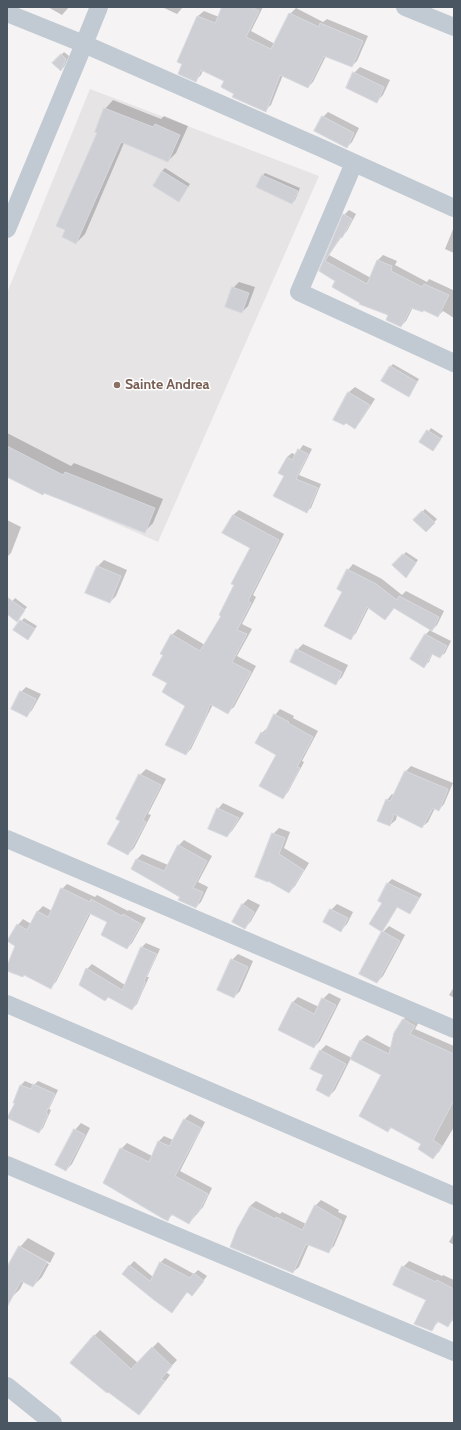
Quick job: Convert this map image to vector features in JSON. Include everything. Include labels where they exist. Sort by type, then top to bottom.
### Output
[{"type":"street","points":[[7,228],[99,7]]},
{"type":"street","points":[[405,7],[433,12],[454,27]]},
{"type":"street","points":[[7,13],[84,44],[454,208]]},
{"type":"street","points":[[354,163],[298,292],[454,363]]},
{"type":"street","points":[[7,839],[454,1029]]},
{"type":"street","points":[[7,1004],[454,1196]]},
{"type":"street","points":[[7,1166],[454,1352]]},
{"type":"street","points":[[7,1386],[53,1423]]},
{"type":"shaded area","name":"Sainte Andrea","points":[[90,89],[319,176],[158,542],[7,476],[7,293]]},
{"type":"building","points":[[222,7],[251,7],[259,11],[246,37],[271,49],[289,13],[319,27],[320,23],[363,41],[352,67],[324,56],[308,88],[280,75],[266,112],[232,97],[234,94],[221,87],[224,81],[201,70],[196,82],[178,74],[182,64],[177,62],[197,16],[215,23]]},
{"type":"building","points":[[61,54],[66,59],[61,71],[52,63]]},
{"type":"building","points":[[353,72],[384,87],[377,103],[346,88]]},
{"type":"building","points":[[104,108],[153,127],[155,124],[180,135],[168,162],[121,142],[76,244],[62,237],[65,230],[56,226],[97,133],[95,132]]},
{"type":"building","points":[[322,116],[354,133],[347,148],[314,131]]},
{"type":"building","points":[[162,171],[188,187],[179,202],[153,186]]},
{"type":"building","points":[[262,175],[298,191],[292,204],[256,187]]},
{"type":"building","points":[[343,214],[352,219],[342,238],[340,237],[325,261],[367,284],[377,260],[392,266],[391,271],[422,287],[424,284],[449,295],[438,317],[423,310],[423,312],[411,308],[401,327],[386,320],[388,315],[359,304],[360,303],[332,287],[335,281],[319,271]]},
{"type":"building","points":[[232,287],[249,293],[242,313],[225,307]]},
{"type":"building","points":[[390,366],[417,382],[409,397],[381,381]]},
{"type":"building","points":[[348,392],[370,405],[355,429],[346,423],[344,425],[333,420]]},
{"type":"building","points":[[427,430],[441,439],[433,451],[419,442]]},
{"type":"building","points":[[7,446],[63,475],[65,472],[155,508],[145,533],[44,493],[43,495],[7,477]]},
{"type":"building","points":[[298,449],[308,454],[296,479],[318,488],[307,513],[273,496],[284,476],[278,473],[287,457],[292,460]]},
{"type":"building","points":[[422,511],[435,523],[426,532],[413,520]]},
{"type":"building","points":[[233,515],[279,540],[248,601],[251,603],[237,630],[247,634],[232,662],[251,672],[228,714],[210,704],[205,719],[186,755],[165,745],[185,706],[162,692],[167,683],[152,675],[163,655],[160,654],[171,634],[200,651],[221,616],[219,615],[234,585],[231,584],[250,548],[222,533]]},
{"type":"building","points":[[403,554],[416,563],[406,578],[392,565]]},
{"type":"building","points":[[97,566],[121,576],[110,603],[85,593]]},
{"type":"building","points":[[347,569],[376,584],[397,600],[399,596],[439,617],[432,631],[394,608],[385,620],[367,607],[351,640],[324,626],[342,592],[337,589]]},
{"type":"building","points":[[7,597],[25,610],[17,622],[7,614]]},
{"type":"building","points":[[20,620],[35,629],[28,640],[13,630]]},
{"type":"building","points":[[425,634],[447,646],[440,658],[432,654],[424,668],[410,659]]},
{"type":"building","points":[[296,649],[342,672],[336,685],[290,662]]},
{"type":"building","points":[[20,691],[36,699],[27,717],[11,709]]},
{"type":"building","points":[[274,714],[313,737],[297,767],[300,768],[283,799],[259,786],[276,755],[255,743],[261,732],[264,734]]},
{"type":"building","points":[[405,771],[448,789],[439,811],[433,808],[422,828],[394,814],[390,826],[377,821],[386,799],[390,801]]},
{"type":"building","points":[[139,774],[161,785],[143,820],[146,822],[128,855],[107,844],[120,821],[116,819]]},
{"type":"building","points":[[217,808],[239,818],[227,837],[208,829]]},
{"type":"building","points":[[272,833],[285,838],[279,854],[304,870],[289,893],[268,881],[255,877]]},
{"type":"building","points":[[178,845],[207,861],[193,888],[203,892],[196,908],[178,900],[180,897],[131,869],[136,859],[164,871]]},
{"type":"building","points":[[387,883],[419,898],[410,914],[397,907],[382,932],[369,924],[382,903],[378,901]]},
{"type":"building","points":[[61,888],[90,902],[91,899],[122,916],[123,914],[141,924],[127,949],[101,935],[107,922],[89,913],[51,989],[24,975],[23,977],[7,971],[7,966],[15,946],[7,941],[17,924],[27,930],[37,911],[48,917]]},
{"type":"building","points":[[242,904],[254,912],[245,929],[232,922]]},
{"type":"building","points":[[330,909],[348,918],[341,932],[323,922]]},
{"type":"building","points":[[382,931],[400,941],[377,983],[359,974]]},
{"type":"building","points":[[141,947],[157,954],[144,981],[141,994],[132,1010],[108,997],[105,1001],[79,985],[86,968],[122,990]]},
{"type":"building","points":[[231,959],[248,967],[234,998],[217,990]]},
{"type":"building","points":[[322,998],[336,1005],[314,1048],[278,1030],[292,1002],[314,1014]]},
{"type":"building","points":[[403,1019],[415,1026],[410,1034],[454,1054],[454,1100],[433,1140],[442,1146],[433,1159],[418,1149],[421,1144],[390,1127],[388,1132],[359,1116],[381,1075],[350,1059],[360,1040],[389,1054],[394,1033]]},
{"type":"building","points":[[320,1050],[346,1064],[329,1097],[316,1090],[323,1075],[310,1069]]},
{"type":"building","points":[[33,1084],[55,1094],[39,1133],[7,1118],[15,1103],[13,1103],[20,1085],[31,1089]]},
{"type":"building","points":[[184,1119],[201,1128],[175,1176],[208,1194],[198,1213],[196,1212],[189,1224],[171,1214],[168,1221],[103,1183],[120,1148],[149,1162],[158,1141],[169,1146]]},
{"type":"building","points":[[74,1129],[85,1135],[66,1171],[55,1165]]},
{"type":"building","points":[[315,1205],[342,1221],[329,1253],[306,1244],[293,1273],[230,1247],[237,1229],[250,1206],[275,1219],[276,1217],[302,1230]]},
{"type":"building","points":[[19,1246],[47,1262],[33,1287],[21,1281],[7,1307],[7,1267]]},
{"type":"building","points":[[160,1262],[190,1278],[194,1273],[204,1281],[192,1296],[187,1292],[172,1313],[122,1274],[129,1265],[150,1281]]},
{"type":"building","points":[[402,1266],[436,1282],[437,1280],[454,1289],[454,1316],[448,1327],[437,1321],[432,1331],[414,1324],[426,1300],[393,1285]]},
{"type":"building","points":[[94,1335],[131,1369],[152,1347],[172,1366],[161,1379],[165,1381],[139,1415],[108,1392],[107,1393],[70,1363]]},
{"type":"place","name":"Sainte Andrea","points":[[117,385]]}]
